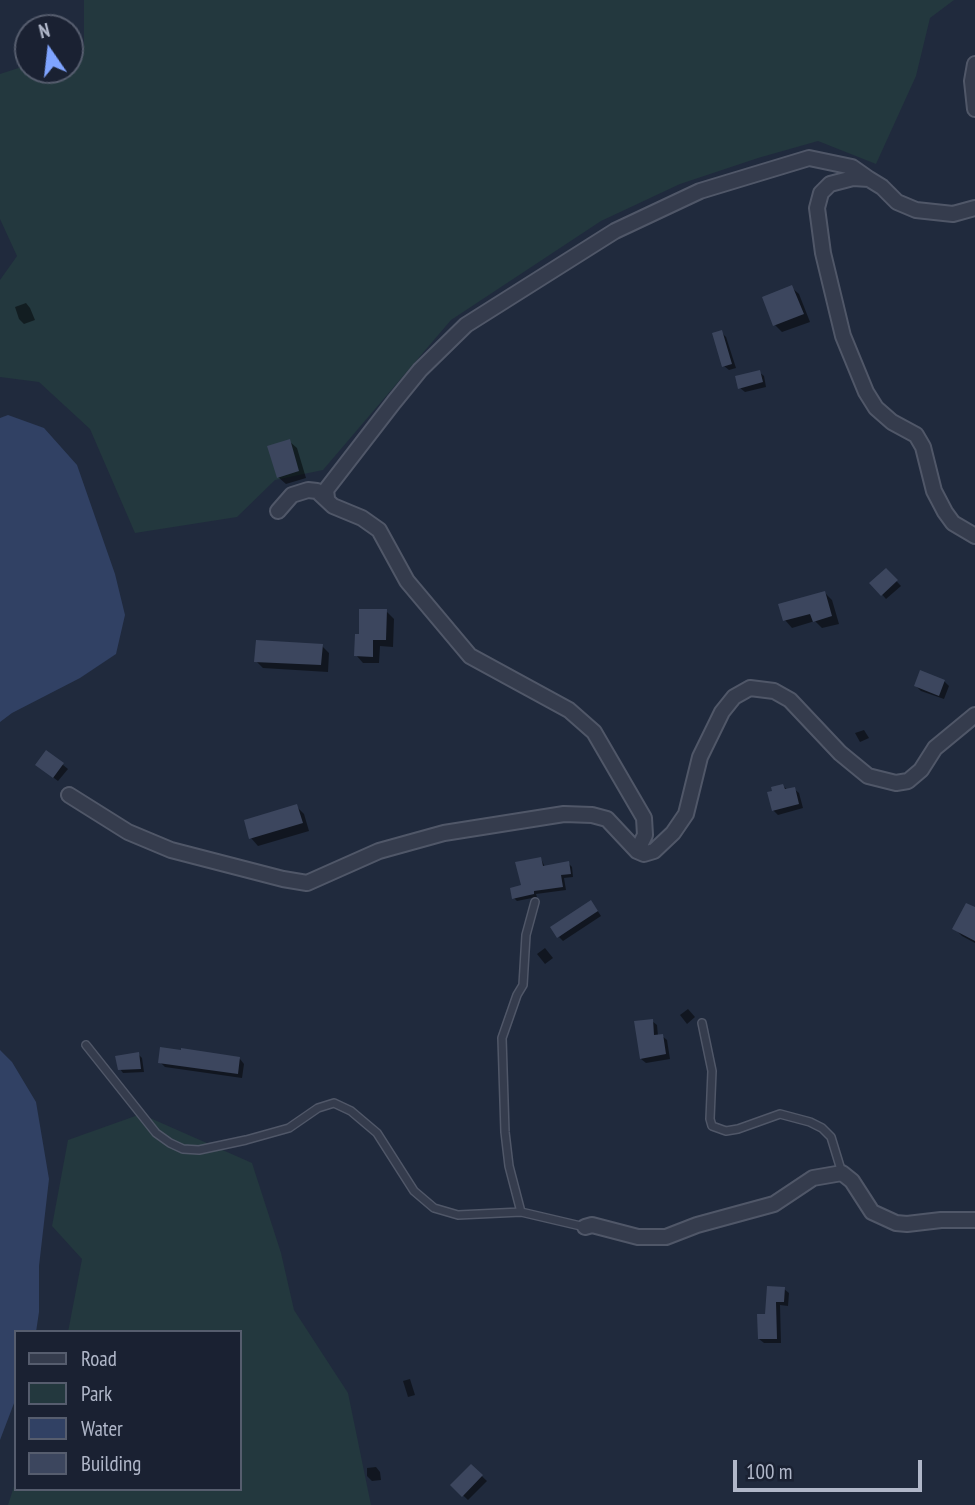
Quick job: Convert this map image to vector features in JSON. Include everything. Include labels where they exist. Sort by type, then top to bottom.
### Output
[{"type":"street","points":[[975,64],[972,81],[975,109]]},
{"type":"street","points":[[327,498],[326,490],[394,402],[420,370],[466,326],[615,231],[700,191],[809,158],[852,167],[882,187],[897,202],[916,211],[953,214],[975,208]]},
{"type":"street","points":[[869,179],[853,178],[830,184],[821,193],[817,208],[822,253],[843,337],[855,369],[876,408],[891,422],[916,435],[923,447],[934,491],[945,512],[953,523],[975,536]]},
{"type":"street","points":[[278,511],[292,495],[308,490],[317,491],[333,506],[379,530],[407,582],[470,656],[569,710],[594,732],[644,818],[645,835],[637,851]]},
{"type":"street","points":[[69,795],[128,832],[171,850],[307,883],[379,851],[444,833],[564,814],[592,815],[607,819],[637,851],[644,854],[654,851],[673,833],[686,814],[700,757],[722,712],[734,697],[751,688],[774,691],[790,700],[840,754],[868,776],[896,783],[908,781],[935,748],[975,715]]},
{"type":"street","points":[[585,1227],[592,1225],[638,1237],[666,1237],[697,1225],[774,1204],[813,1178],[842,1173],[852,1181],[872,1212],[896,1223],[975,1220]]},
{"type":"lane","points":[[521,1212],[506,1143],[502,1038],[523,985],[526,935],[535,902]]},
{"type":"lane","points":[[702,1023],[713,1081],[710,1119],[712,1126],[726,1131],[738,1129],[780,1114],[810,1122],[831,1137],[842,1173]]},
{"type":"lane","points":[[86,1045],[156,1133],[183,1149],[199,1150],[289,1128],[318,1108],[334,1103],[351,1111],[377,1133],[414,1191],[434,1208],[458,1215],[521,1212],[585,1227]]},
{"type":"green space","points":[[84,0],[954,0],[930,18],[916,76],[876,164],[818,141],[680,184],[601,221],[451,320],[323,470],[275,480],[237,517],[135,533],[90,429],[39,382],[0,377],[0,280],[17,256],[0,219],[0,74],[14,70],[14,84],[84,84]]},
{"type":"green space","points":[[141,1114],[252,1163],[281,1253],[294,1310],[348,1393],[371,1505],[8,1505],[14,1486],[14,1491],[242,1491],[242,1330],[68,1330],[82,1259],[52,1226],[68,1140]]},
{"type":"water","points":[[8,415],[44,428],[77,465],[115,574],[125,615],[116,654],[80,678],[12,713],[0,722],[0,418]]},
{"type":"water","points":[[0,1050],[12,1062],[36,1102],[49,1179],[39,1266],[36,1330],[14,1330],[14,1403],[0,1440]]},
{"type":"building","points":[[792,285],[804,314],[773,326],[762,297]]},
{"type":"building","points":[[722,330],[732,364],[722,367],[712,333]]},
{"type":"building","points":[[760,370],[763,382],[738,389],[735,376]]},
{"type":"building","points":[[290,439],[299,471],[277,478],[267,446]]},
{"type":"building","points":[[886,568],[898,580],[881,596],[869,583]]},
{"type":"building","points":[[825,591],[832,616],[813,622],[810,614],[783,621],[778,604]]},
{"type":"building","points":[[359,609],[387,609],[386,640],[373,640],[373,657],[354,656],[355,634],[359,634]]},
{"type":"building","points":[[256,640],[323,644],[321,665],[254,662]]},
{"type":"building","points":[[920,670],[945,680],[939,696],[914,686]]},
{"type":"building","points":[[46,750],[64,763],[53,778],[35,765]]},
{"type":"building","points":[[783,784],[785,789],[795,787],[799,804],[772,811],[767,792],[772,791],[771,787]]},
{"type":"building","points":[[297,804],[303,823],[249,839],[244,820]]},
{"type":"building","points":[[541,857],[543,866],[569,861],[571,874],[561,875],[563,887],[534,891],[534,894],[512,899],[510,888],[521,885],[515,862]]},
{"type":"building","points":[[591,900],[598,911],[557,938],[550,927]]},
{"type":"building","points":[[966,903],[975,907],[975,941],[952,929]]},
{"type":"building","points":[[653,1019],[654,1035],[663,1034],[666,1054],[640,1059],[634,1021]]},
{"type":"building","points":[[160,1047],[240,1057],[238,1074],[158,1063]]},
{"type":"building","points":[[139,1052],[141,1069],[118,1070],[115,1056]]},
{"type":"building","points":[[767,1286],[785,1287],[784,1302],[776,1302],[777,1339],[758,1339],[757,1314],[765,1314]]},
{"type":"building","points":[[471,1464],[483,1475],[462,1497],[450,1485]]}]
